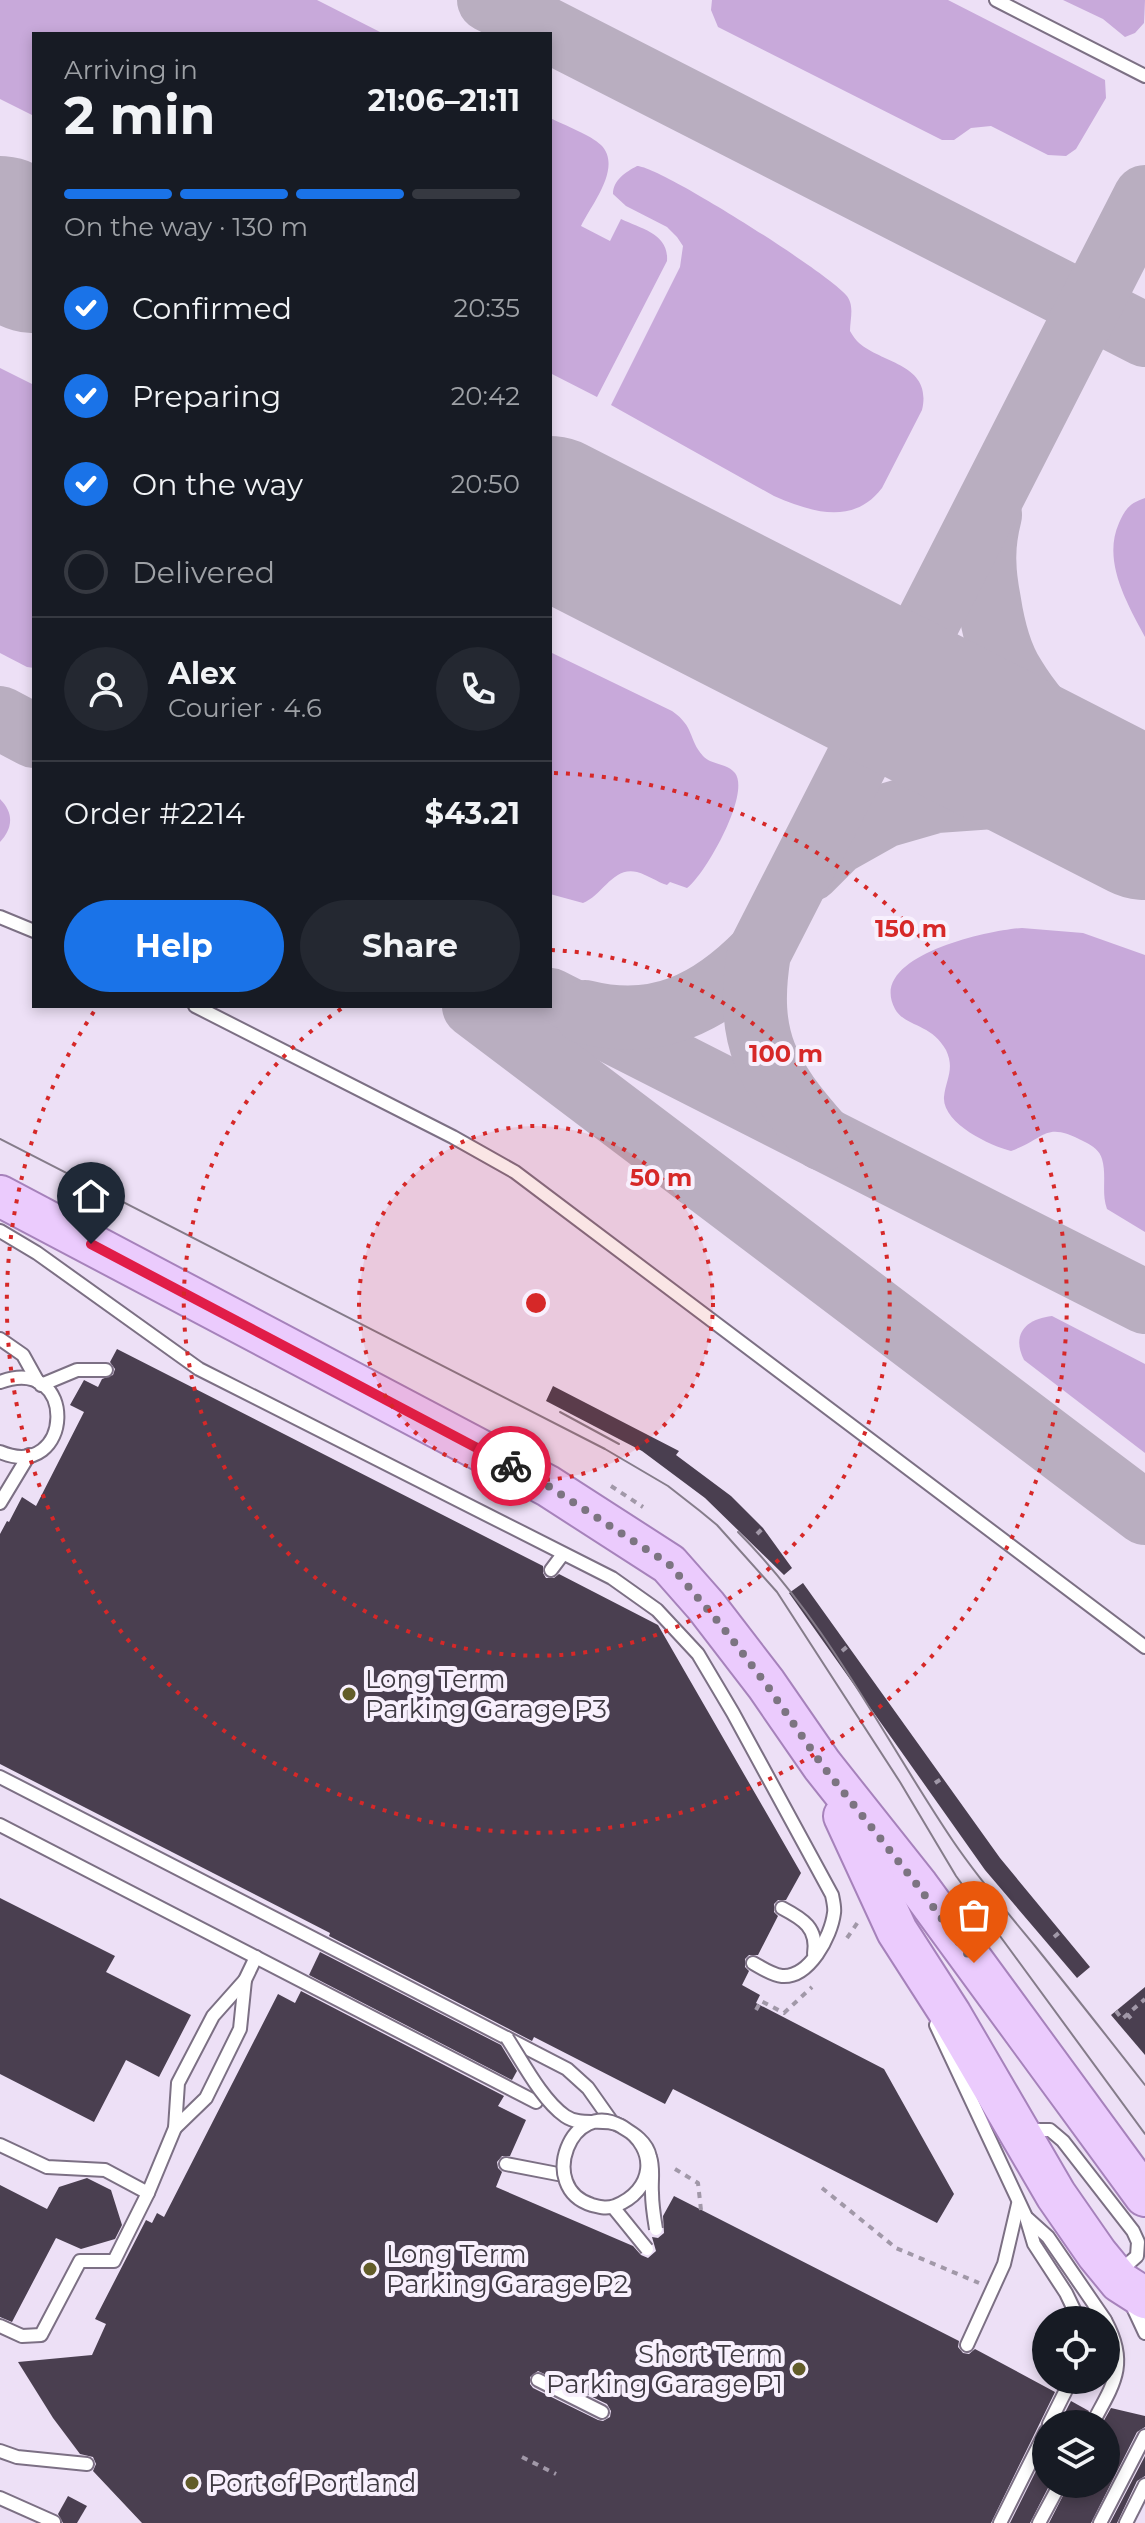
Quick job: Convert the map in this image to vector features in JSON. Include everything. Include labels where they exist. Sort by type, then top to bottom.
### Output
[{"type":"main road","points":[[0,1196],[548,1486],[669,1564],[758,1672],[822,1765],[918,1886],[1145,2196]]},
{"type":"main road","points":[[822,1765],[897,1931],[951,2015],[1056,2195],[1097,2254],[1127,2285]]},
{"type":"lane","points":[[996,0],[1145,76]]},
{"type":"lane","points":[[0,917],[32,930]]},
{"type":"lane","points":[[199,1008],[453,1137],[515,1172],[1145,1647]]},
{"type":"lane","points":[[0,1231],[37,1253],[199,1369],[612,1578],[657,1610],[698,1654],[832,1895],[834,1913],[815,1959],[805,1969],[792,1975],[781,1976],[754,1963],[772,1972],[792,1973],[813,1957],[816,1943],[813,1930],[805,1920],[782,1908]]},
{"type":"lane","points":[[0,1339],[23,1355],[39,1383]]},
{"type":"lane","points":[[39,1383],[77,1370],[106,1370]]},
{"type":"lane","points":[[0,1382],[26,1378],[39,1383],[51,1393],[59,1417],[57,1430],[41,1450],[29,1455],[10,1456],[0,1452]]},
{"type":"lane","points":[[0,1503],[29,1455]]},
{"type":"lane","points":[[551,1570],[563,1554]]},
{"type":"lane","points":[[0,1777],[567,2069],[588,2088],[612,2122],[635,2135],[643,2146],[647,2159],[643,2186],[634,2197],[614,2207],[601,2209],[581,2201],[564,2178],[567,2148],[587,2123]]},
{"type":"lane","points":[[0,1825],[536,2102]]},
{"type":"lane","points":[[897,1931],[923,1996]]},
{"type":"lane","points":[[0,2326],[22,2336],[41,2335],[80,2261],[114,2261],[148,2193],[175,2128],[178,2083],[213,2016],[245,1980],[256,1957]]},
{"type":"lane","points":[[175,2128],[206,2098],[240,2029],[245,1980]]},
{"type":"lane","points":[[929,2009],[1026,2217],[1034,2244],[1072,2306]]},
{"type":"lane","points":[[507,2038],[555,2108],[568,2119],[587,2123],[611,2121],[623,2126],[642,2144],[647,2158],[647,2174],[642,2187],[633,2197],[613,2207],[603,2208],[583,2202],[572,2193],[563,2175],[566,2151],[582,2127],[588,2122],[609,2121],[621,2126],[644,2143],[650,2155],[656,2229]]},
{"type":"lane","points":[[0,2145],[47,2167],[105,2170],[148,2193]]},
{"type":"lane","points":[[506,2164],[563,2175]]},
{"type":"lane","points":[[967,2345],[1004,2264],[1018,2204]]},
{"type":"lane","points":[[613,2207],[647,2249]]},
{"type":"lane","points":[[1026,2217],[1048,2237],[1096,2306]]},
{"type":"lane","points":[[1127,2285],[1145,2333]]},
{"type":"lane","points":[[538,2380],[602,2412]]},
{"type":"lane","points":[[1100,2523],[1145,2436]]},
{"type":"lane","points":[[0,2451],[17,2457],[87,2464]]},
{"type":"lane","points":[[1000,2523],[1032,2459]]},
{"type":"lane","points":[[1126,2523],[1145,2485]]},
{"type":"lane","points":[[0,2498],[54,2522]]},
{"type":"lane","points":[[1039,2523],[1052,2498]]},
{"type":"path","points":[[757,1534],[763,1528]]},
{"type":"path","points":[[842,1651],[848,1646]]},
{"type":"path","points":[[935,1783],[943,1778]]},
{"type":"path","points":[[1054,1937],[1060,1932]]},
{"type":"path","points":[[1116,2011],[1122,2019],[1145,1999]]},
{"type":"path","points":[[1127,2014],[1133,2021]]},
{"type":"path","points":[[675,2169],[698,2183],[701,2210]]},
{"type":"path","points":[[822,2188],[896,2248],[992,2288]]},
{"type":"path","points":[[522,2457],[556,2474]]},
{"type":"shaded area","points":[[0,0],[317,0],[380,32],[32,32],[32,115],[0,99]]},
{"type":"shaded area","points":[[712,0],[948,0],[1105,80],[1106,98],[1076,149],[1066,156],[1048,155],[991,126],[971,128],[954,140],[942,140],[718,27],[711,10]]},
{"type":"shaded area","points":[[1063,0],[1145,0],[1144,23],[1135,33],[1125,37],[1103,19]]},
{"type":"shaded area","points":[[552,119],[591,138],[607,154],[607,175],[581,226],[610,241],[621,219],[659,238],[666,252],[667,261],[597,397],[552,374]]},
{"type":"shaded area","points":[[637,166],[677,183],[708,201],[833,283],[849,299],[850,331],[856,340],[867,349],[902,366],[920,383],[922,410],[882,488],[871,500],[858,508],[831,512],[788,502],[611,405],[680,267],[683,246],[667,227],[626,206],[613,194],[618,181]]},
{"type":"shaded area","points":[[0,368],[32,384],[32,668],[0,653]]},
{"type":"shaded area","points":[[1145,498],[1145,637],[1119,582],[1113,552],[1114,537],[1123,514],[1132,504]]},
{"type":"shaded area","points":[[552,653],[672,711],[684,722],[703,756],[728,767],[735,773],[738,783],[737,798],[724,834],[704,868],[687,888],[670,882],[667,885],[629,871],[615,877],[583,903],[552,895]]},
{"type":"shaded area","points":[[0,799],[8,810],[10,820],[0,842]]},
{"type":"shaded area","points":[[1022,928],[1083,933],[1145,955],[1145,1232],[1107,1209],[1102,1159],[1098,1151],[1088,1144],[1061,1132],[1053,1132],[1011,1151],[980,1139],[959,1124],[945,1107],[950,1068],[946,1050],[933,1035],[899,1015],[895,1009],[891,990],[898,974],[914,961],[935,949],[960,941]]},
{"type":"shaded area","points":[[1052,1316],[1145,1364],[1145,1453],[1024,1360],[1019,1343],[1023,1329],[1035,1320]]},
{"type":"building","name":"Long Term Parking Garage P3","points":[[117,1349],[543,1566],[546,1578],[559,1574],[658,1625],[801,1873],[786,1900],[778,1900],[774,1904],[774,1912],[778,1916],[758,1955],[749,1955],[745,1959],[745,1967],[749,1971],[742,1985],[760,1995],[756,2003],[884,2069],[954,2194],[937,2223],[673,2089],[665,2104],[534,2037],[532,2041],[329,1936],[330,1933],[0,1764],[0,1534],[22,1497],[36,1506],[84,1412],[70,1405],[84,1380],[98,1387],[102,1379],[113,1375],[115,1369],[110,1362]]},
{"type":"building","points":[[553,1386],[679,1451],[676,1455],[731,1496],[763,1528],[792,1568],[784,1575],[705,1498],[642,1451],[546,1401]]},
{"type":"building","points":[[803,1583],[1000,1858],[1090,1967],[1077,1978],[985,1870],[789,1593]]},
{"type":"building","points":[[0,1898],[115,1956],[106,1972],[191,2015],[159,2077],[126,2060],[94,2122],[0,2074]]},
{"type":"building","points":[[320,1952],[501,2045],[517,2071],[512,2080],[309,1975]]},
{"type":"building","points":[[1145,1987],[1145,2055],[1111,2015]]},
{"type":"building","name":"Long Term Parking Garage P2","points":[[301,1991],[504,2096],[498,2106],[526,2120],[510,2156],[502,2156],[497,2162],[502,2172],[496,2187],[633,2246],[648,2258],[656,2251],[652,2237],[658,2238],[664,2233],[663,2216],[674,2196],[959,2341],[958,2347],[963,2353],[969,2354],[975,2349],[1032,2380],[1032,2394],[1054,2394],[1046,2410],[1032,2410],[1032,2439],[991,2523],[142,2523],[93,2471],[96,2464],[93,2457],[80,2454],[18,2362],[92,2355],[106,2324],[95,2319],[146,2220],[152,2223],[157,2213],[164,2217],[278,1994],[295,2003]],"holes":[[[538,2371],[607,2404],[610,2417],[598,2420],[533,2388],[530,2377]]]},
{"type":"building","points":[[87,2178],[111,2190],[122,2225],[115,2239],[81,2249],[56,2238],[12,2322],[0,2317],[0,2185],[47,2209],[59,2187]]},
{"type":"building","points":[[1071,2401],[1087,2410],[1066,2410]]},
{"type":"building","points":[[1120,2410],[1145,2416],[1145,2427],[1137,2432],[1120,2466]]},
{"type":"building","points":[[1145,2456],[1145,2476],[1137,2481],[1117,2523],[1110,2523]]},
{"type":"building","points":[[1032,2479],[1032,2498],[1043,2498],[1030,2523],[1010,2523]]},
{"type":"building","points":[[68,2496],[87,2506],[77,2523],[63,2523],[58,2514]]},
{"type":"building","points":[[1062,2498],[1104,2498],[1091,2523],[1049,2523]]},
{"type":"taxiway","points":[[489,0],[552,32]]},
{"type":"taxiway","points":[[552,32],[1145,335]]},
{"type":"taxiway","points":[[823,1139],[787,1095],[765,1055],[755,1009],[759,953],[1145,197]]},
{"type":"taxiway","points":[[990,515],[984,558],[986,579],[995,630],[1009,668],[1057,732],[1145,808]]},
{"type":"taxiway","points":[[0,718],[32,735]]},
{"type":"taxiway","points":[[809,870],[836,843],[884,816],[936,801],[1007,796],[1079,808],[1145,828]]},
{"type":"taxiway","points":[[585,1012],[611,1017],[636,1017],[681,1008],[721,986],[759,953]]},
{"type":"taxiway","points":[[552,1001],[1145,1302]]},
{"type":"taxiway","points":[[477,1008],[1145,1513]]},
{"type":"runway","points":[[0,236],[32,252]]},
{"type":"runway","points":[[552,517],[1145,820]]},
{"type":"tram line","points":[[0,1139],[605,1449],[668,1486],[717,1525],[777,1592],[900,1782],[956,1876],[1145,2134]]},
{"type":"tram line","points":[[560,1412],[619,1444]]},
{"type":"tram line","points":[[738,1532],[770,1567],[827,1641],[972,1868],[1145,2085]]},
{"type":"way so far","points":[[511,1466],[616,1528],[669,1564],[721,1625],[822,1765],[918,1886],[974,1963]]},
{"type":"place","name":"Long Term Parking Garage P3","points":[[349,1694]]},
{"type":"place","name":"Long Term Parking Garage P2","points":[[370,2269]]},
{"type":"place","name":"Short Term Parking Garage P1","points":[[799,2369]]},
{"type":"place","name":"Port of Portland","points":[[192,2483]]},
{"type":"route","points":[[91,1244],[511,1466]]}]
